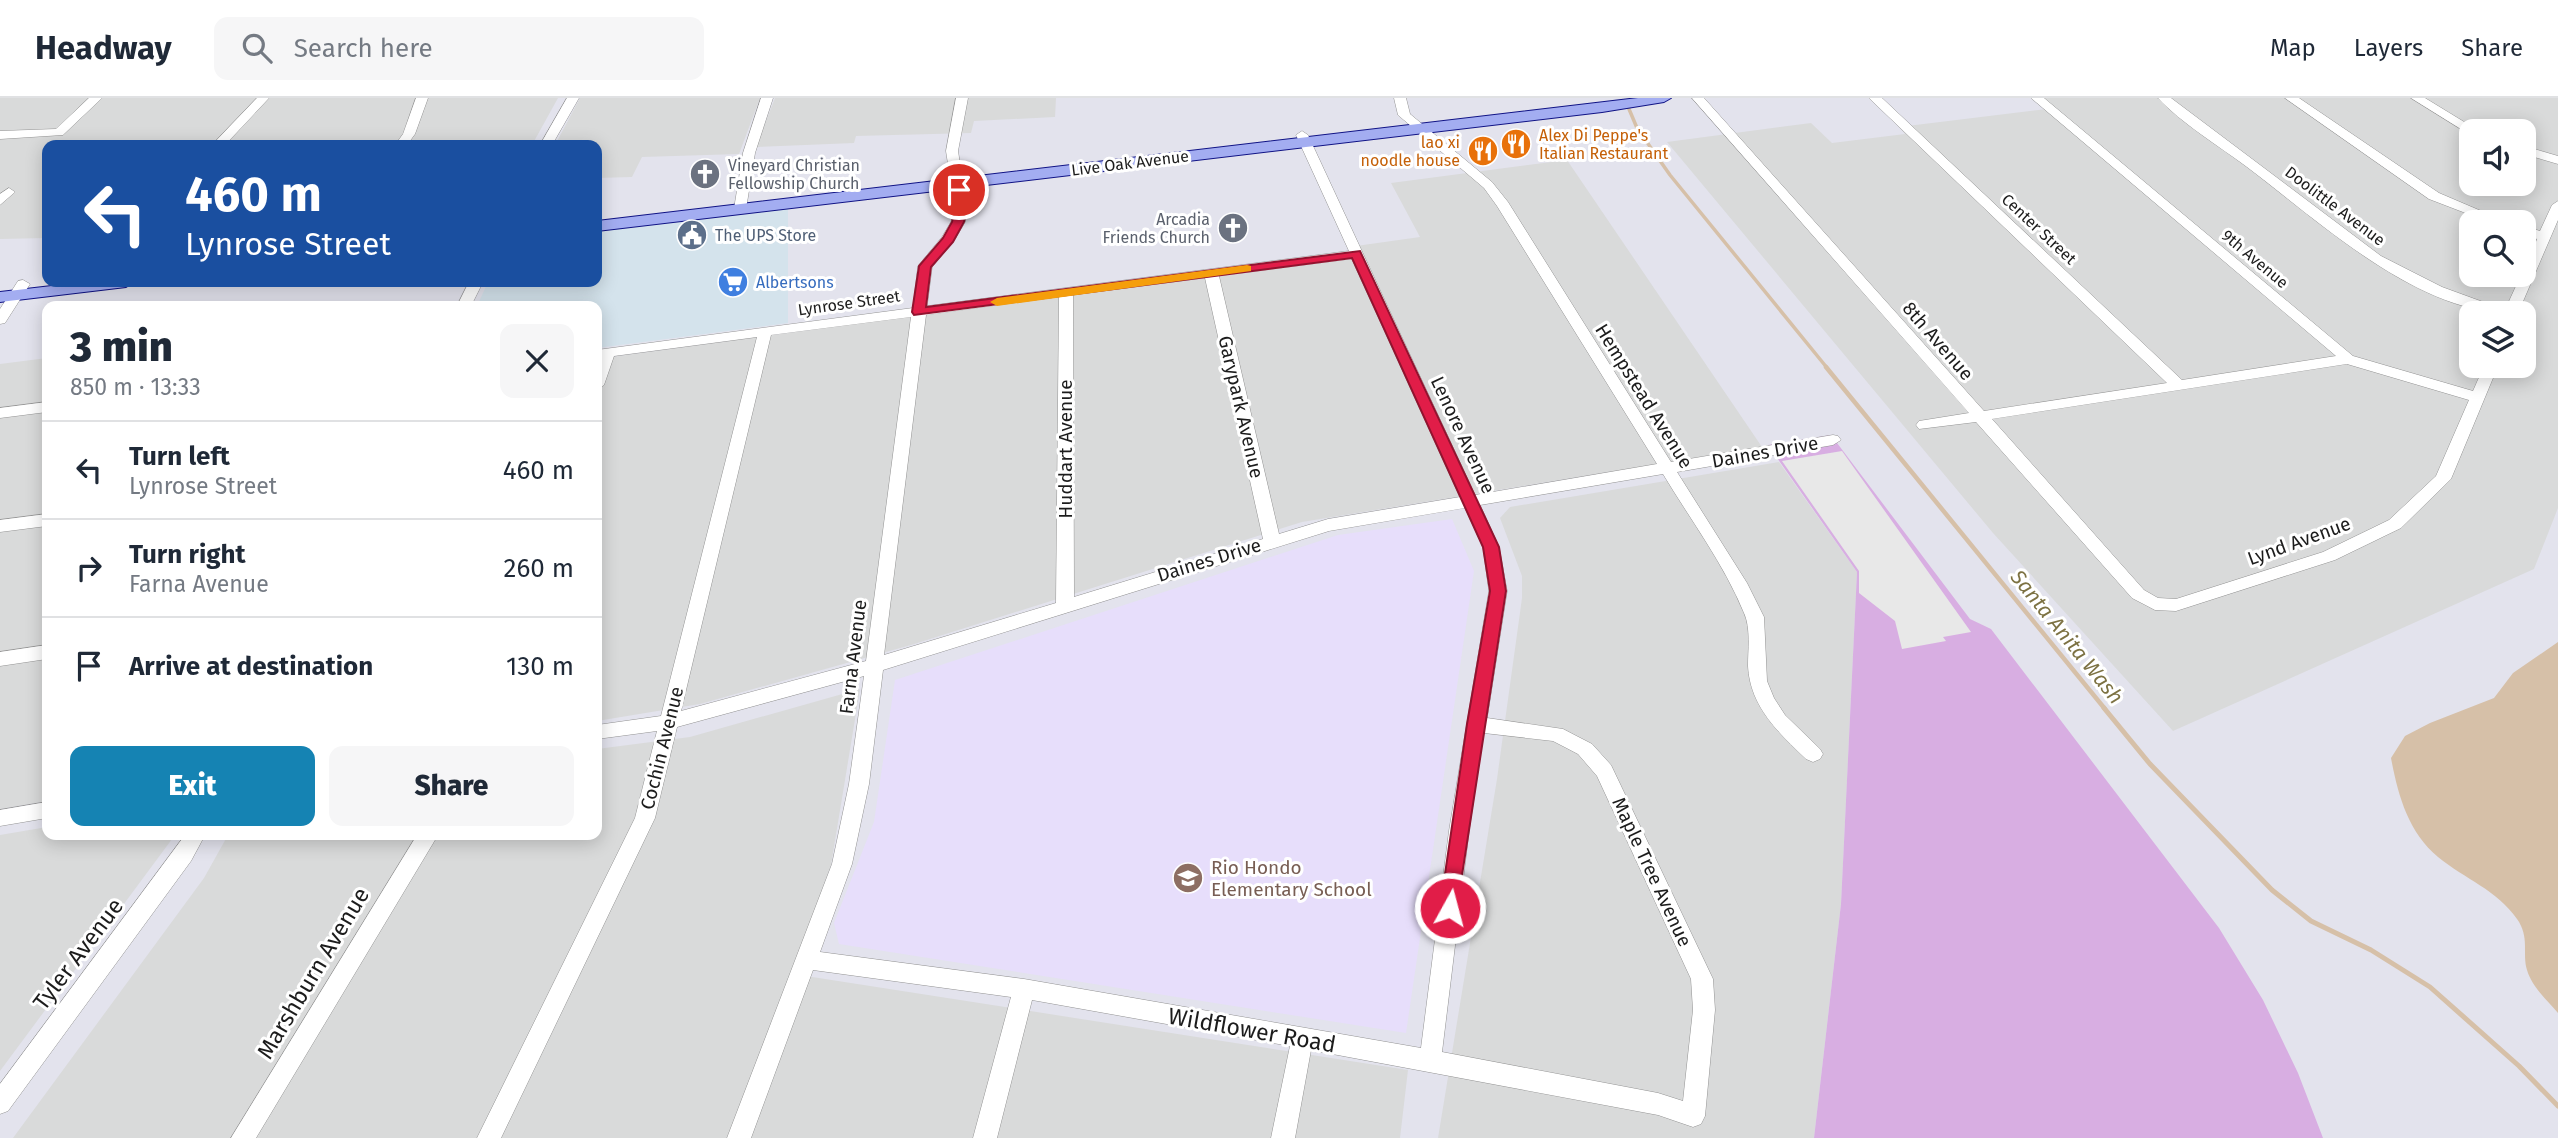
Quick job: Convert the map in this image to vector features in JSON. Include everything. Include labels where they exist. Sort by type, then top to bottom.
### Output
[{"type":"main road","name":"Live Oak Avenue","points":[[602,216],[740,204],[1616,102],[1634,104],[1664,98]]},
{"type":"main road","name":"Live Oak Avenue","points":[[602,225],[740,204]]},
{"type":"main road","points":[[13,292],[42,283]]},
{"type":"main road","points":[[0,286],[13,292],[57,287]]},
{"type":"street","points":[[0,135],[59,131],[96,98]]},
{"type":"street","points":[[223,140],[262,98]]},
{"type":"street","points":[[405,140],[422,98]]},
{"type":"street","points":[[549,140],[573,98]]},
{"type":"street","points":[[740,204],[755,130],[767,98]]},
{"type":"street","name":"Farna Avenue","points":[[739,1138],[842,864],[859,784],[925,266],[948,239],[958,222],[961,209],[952,151],[962,98]]},
{"type":"street","points":[[1400,98],[1404,115],[1416,125]]},
{"type":"street","name":"8th Avenue","points":[[1698,98],[2138,594],[2155,604]]},
{"type":"street","name":"Center Street","points":[[1875,98],[2178,385]]},
{"type":"street","name":"9th Avenue","points":[[2037,98],[2348,359],[2478,398]]},
{"type":"street","name":"Doolittle Avenue","points":[[2164,98],[2376,259],[2405,277],[2461,301]]},
{"type":"street","points":[[2291,98],[2434,196],[2470,210]]},
{"type":"street","points":[[2417,98],[2459,123]]},
{"type":"street","name":"Hempstead Avenue","points":[[1416,125],[1472,170],[1503,205],[1741,587],[1755,617],[1758,636],[1758,681],[1766,700],[1777,720],[1812,754]]},
{"type":"street","name":"Lenore Avenue","points":[[1302,139],[1491,547],[1498,591],[1475,724],[1430,1062]]},
{"type":"street","points":[[2536,154],[2558,160]]},
{"type":"street","points":[[2516,301],[2558,205]]},
{"type":"street","points":[[2536,234],[2545,237]]},
{"type":"street","name":"Lynrose Street","points":[[603,354],[1356,254]]},
{"type":"street","name":"Garypark Avenue","points":[[1211,273],[1272,540]]},
{"type":"street","points":[[0,320],[13,292]]},
{"type":"street","name":"Huddart Avenue","points":[[1065,604],[1066,293]]},
{"type":"street","name":"Cochin Avenue","points":[[489,1138],[645,817],[765,332]]},
{"type":"street","points":[[1924,425],[2348,359]]},
{"type":"street","name":"Lynd Avenue","points":[[2155,604],[2176,605],[2329,556],[2395,524],[2443,479],[2486,378]]},
{"type":"street","points":[[0,413],[42,408]]},
{"type":"street","name":"Daines Drive","points":[[602,731],[669,722],[872,666],[1065,604],[1328,525],[1833,440]]},
{"type":"street","points":[[0,526],[42,521]]},
{"type":"street","points":[[0,659],[42,653]]},
{"type":"street","name":"Maple Tree Avenue","points":[[1475,724],[1556,734],[1585,749],[1604,771],[1702,979],[1704,1010],[1693,1116]]},
{"type":"street","points":[[0,818],[42,811]]},
{"type":"street","name":"Tyler Avenue","points":[[0,1103],[168,877],[192,840]]},
{"type":"street","name":"Marshburn Avenue","points":[[243,1138],[425,840]]},
{"type":"street","name":"Wildflower Road","points":[[807,960],[1024,989],[1658,1104],[1693,1116]]},
{"type":"street","points":[[985,1138],[1024,989]]},
{"type":"street","points":[[1283,1138],[1303,1040]]},
{"type":"shaded area","points":[[0,98],[558,98],[535,140],[42,140],[42,238],[0,239]]},
{"type":"shaded area","points":[[580,98],[760,98],[739,154],[642,157],[632,177],[602,178],[602,140],[558,140]]},
{"type":"shaded area","points":[[775,98],[1056,98],[1055,117],[974,121],[971,133],[856,136],[854,143],[756,147]]},
{"type":"shaded area","points":[[2044,98],[2558,98],[2558,508],[2534,569],[2173,731],[1993,533],[1667,142],[1811,123],[1832,143],[1905,134],[1899,127],[2055,108]]},
{"type":"shaded area","points":[[1567,160],[1762,447],[1302,522],[911,645],[700,704],[602,720],[602,358],[1360,255],[1356,246],[1420,237],[1391,183]]},
{"type":"shaded area","points":[[788,208],[788,323],[602,347],[602,301],[479,301],[486,287],[602,287],[602,230]]},
{"type":"shaded area","points":[[42,359],[42,802],[0,809],[0,364]]},
{"type":"shaded area","points":[[1831,435],[1970,619],[1991,629],[2219,928],[2263,1000],[2298,1073],[2323,1138],[1814,1138],[1841,904],[1857,572],[1768,445]]},
{"type":"shaded area","points":[[1842,451],[1971,632],[1943,637],[1946,641],[1902,649],[1895,621],[1859,593],[1859,571],[1782,461]]},
{"type":"shaded area","points":[[1779,462],[1857,572],[1841,904],[1814,1138],[1438,1138],[1497,779],[1522,598],[1522,576],[1500,518],[1510,507]]},
{"type":"shaded area","points":[[1452,519],[1474,571],[1406,1033],[839,944],[834,923],[874,822],[895,680],[1338,535]]},
{"type":"shaded area","points":[[2558,642],[2558,1013],[2529,976],[2525,939],[2517,919],[2490,892],[2438,857],[2419,836],[2401,799],[2391,758],[2405,736],[2430,723],[2494,698],[2513,673]]},
{"type":"shaded area","points":[[860,689],[831,865],[793,974],[1408,1070],[1400,1138],[13,1138],[204,878],[225,840],[602,840],[602,748],[690,737]]},
{"type":"shaded area","points":[[42,828],[42,840],[171,840],[0,1071],[0,835]]},
{"type":"waterway","name":"Santa Anita Wash","points":[[1629,109],[1637,128],[1670,175],[1828,369]]},
{"type":"waterway","name":"Santa Anita Wash","points":[[1826,367],[2105,709]]},
{"type":"waterway","name":"Santa Anita Wash","points":[[2104,708],[2150,764],[2272,890],[2311,921],[2371,950],[2430,987],[2519,1066],[2558,1106]]},
{"type":"slow traffic","points":[[997,302],[1247,268]]},
{"type":"place","name":"Alex Di Peppe's Italian Restaurant","points":[[1516,144]]},
{"type":"place","name":"lao xi noodle house","points":[[1483,151]]},
{"type":"place","name":"Vineyard Christian Fellowship Church","points":[[705,174]]},
{"type":"place","name":"Arcadia Friends Church","points":[[1233,228]]},
{"type":"place","name":"The UPS Store","points":[[692,235]]},
{"type":"place","name":"Albertsons","points":[[733,282]]},
{"type":"place","name":"Rio Hondo Elementary School","points":[[1188,878]]},
{"type":"route","points":[[959,190],[961,209],[958,222],[948,239],[925,266],[919,312],[1356,254],[1491,547],[1498,591],[1475,724],[1450,908]]}]
